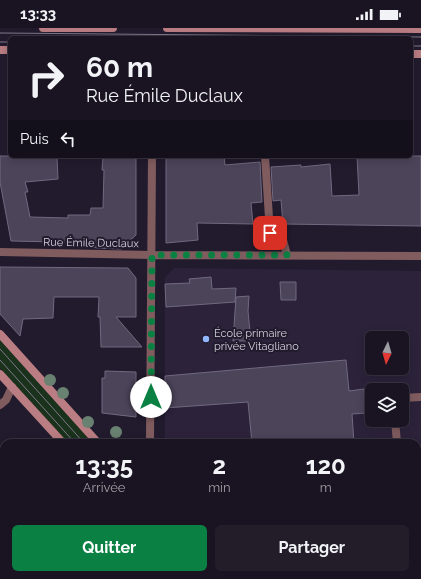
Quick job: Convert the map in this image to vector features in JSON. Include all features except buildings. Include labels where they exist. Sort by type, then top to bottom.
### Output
[{"type":"street","points":[[43,28],[113,28]]},
{"type":"street","points":[[167,28],[421,28]]},
{"type":"street","points":[[150,439],[152,158]]},
{"type":"street","points":[[265,158],[270,233],[282,240],[287,255]]},
{"type":"street","name":"Rue Émile Duclaux","points":[[0,252],[152,255],[421,256]]},
{"type":"street","points":[[0,334],[94,439]]},
{"type":"street","points":[[0,374],[59,439]]},
{"type":"street","points":[[0,405],[6,400],[12,387]]},
{"type":"street","points":[[409,398],[421,397]]},
{"type":"street","points":[[396,427],[397,439]]},
{"type":"shaded area","points":[[174,268],[421,271],[421,439],[165,439],[165,277]]},
{"type":"green space","points":[[0,340],[89,439],[64,439],[0,368]]},
{"type":"tram line","points":[[0,33],[316,36]]},
{"type":"tram line","points":[[413,37],[421,37]]},
{"type":"tram line","points":[[0,42],[8,42]]},
{"type":"tram line","points":[[413,46],[421,46]]},
{"type":"tram line","points":[[0,349],[80,439]]},
{"type":"tram line","points":[[0,360],[71,439]]},
{"type":"place","name":"École primaire privée Vitagliano","points":[[206,339]]},
{"type":"route","points":[[151,397],[152,255],[287,255],[282,240],[270,233]]}]
